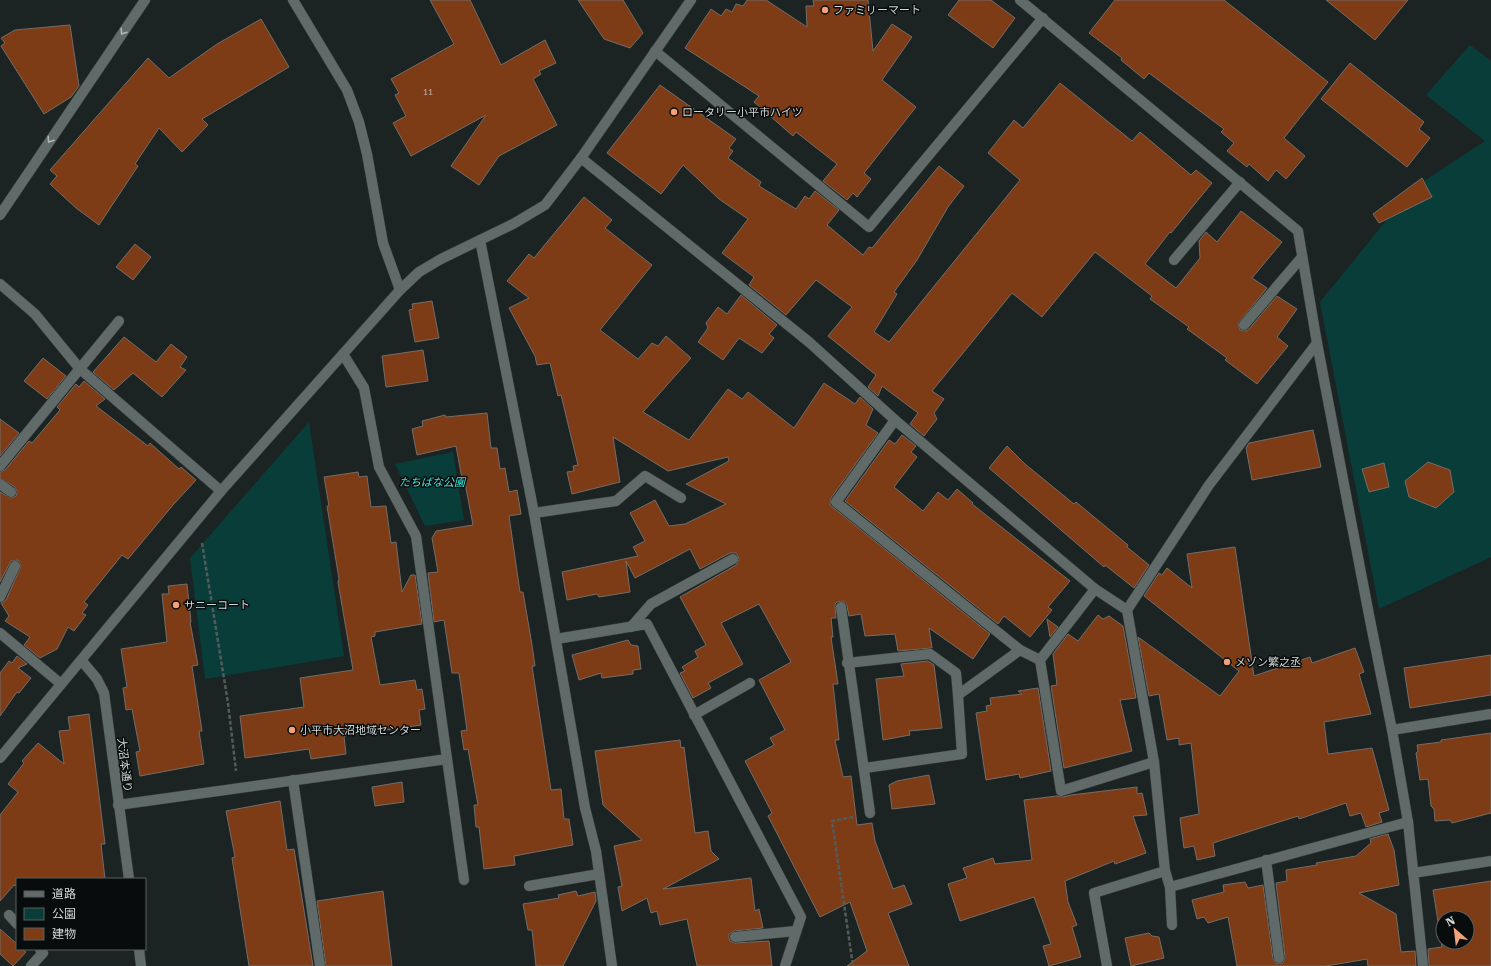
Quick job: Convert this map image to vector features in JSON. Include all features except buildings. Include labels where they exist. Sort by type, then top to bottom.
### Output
[{"type":"street","points":[[1,211],[145,0]]},
{"type":"street","points":[[293,0],[347,90],[359,122],[367,154],[383,243],[400,290]]},
{"type":"street","points":[[0,758],[82,661],[221,491],[400,290],[419,272],[441,259],[513,224],[545,205],[581,158],[691,0]]},
{"type":"street","points":[[1020,0],[1298,231],[1317,343],[1368,615],[1392,730],[1408,822],[1423,966]]},
{"type":"street","points":[[655,51],[869,227],[1043,18]]},
{"type":"street","points":[[581,158],[809,342],[895,420],[1095,589],[1127,610]]},
{"type":"street","points":[[1174,260],[1240,182]]},
{"type":"street","points":[[480,240],[534,513],[585,808],[596,852],[612,966]]},
{"type":"street","points":[[1244,326],[1302,257]]},
{"type":"street","points":[[0,284],[35,314],[80,369],[221,491]]},
{"type":"street","points":[[0,466],[119,321]]},
{"type":"street","points":[[1172,925],[1170,887],[1165,871],[1154,762],[1127,610],[1209,485],[1317,343]]},
{"type":"street","points":[[343,354],[364,388],[379,467],[416,536],[464,880]]},
{"type":"street","points":[[895,420],[836,502],[1020,650],[1040,660]]},
{"type":"street","points":[[534,513],[616,501],[645,476],[681,498]]},
{"type":"street","points":[[0,484],[11,492]]},
{"type":"street","points":[[631,626],[651,604],[734,559]]},
{"type":"street","points":[[0,598],[15,566]]},
{"type":"street","points":[[1095,589],[1040,660],[1061,792],[1154,762]]},
{"type":"street","points":[[841,607],[847,663],[870,813]]},
{"type":"street","points":[[556,639],[647,624],[801,917],[785,966]]},
{"type":"street","points":[[0,633],[61,684]]},
{"type":"street","points":[[958,695],[1020,650]]},
{"type":"street","points":[[847,663],[930,654],[956,673],[962,754],[864,768]]},
{"type":"street","name":"大沼本通り","points":[[82,661],[97,679],[104,693],[129,878]]},
{"type":"street","points":[[694,715],[750,682]]},
{"type":"street","points":[[1392,730],[1491,714]]},
{"type":"street","points":[[118,805],[447,759]]},
{"type":"street","points":[[293,780],[320,966]]},
{"type":"street","points":[[1170,887],[1408,822]]},
{"type":"street","points":[[1266,860],[1279,958]]},
{"type":"street","points":[[1413,873],[1491,861]]},
{"type":"street","points":[[1107,966],[1094,893],[1165,871]]},
{"type":"street","points":[[529,886],[599,874]]},
{"type":"street","points":[[9,916],[16,923]]},
{"type":"street","points":[[735,937],[796,931]]},
{"type":"street","points":[[31,966],[43,953],[41,950]]},
{"type":"street","points":[[139,950],[141,966]]},
{"type":"path","points":[[201,539],[228,703],[238,788]]},
{"type":"path","points":[[853,966],[832,821],[870,813]]},
{"type":"green space","points":[[1470,45],[1491,61],[1491,557],[1379,609],[1320,302],[1412,189],[1485,141],[1426,95]]},
{"type":"green space","points":[[309,422],[344,656],[205,679],[190,558]]},
{"type":"green space","name":"たちばな公園","points":[[453,452],[464,520],[425,526],[395,464]]},
{"type":"place","name":"ファミリーマート","points":[[825,10]]},
{"type":"place","name":"ロータリー小平市ハイツ","points":[[674,112]]},
{"type":"place","name":"サニーコート","points":[[176,605]]},
{"type":"place","name":"メゾン繁之丞","points":[[1227,662]]},
{"type":"place","name":"小平市大沼地域センター","points":[[292,730]]}]
